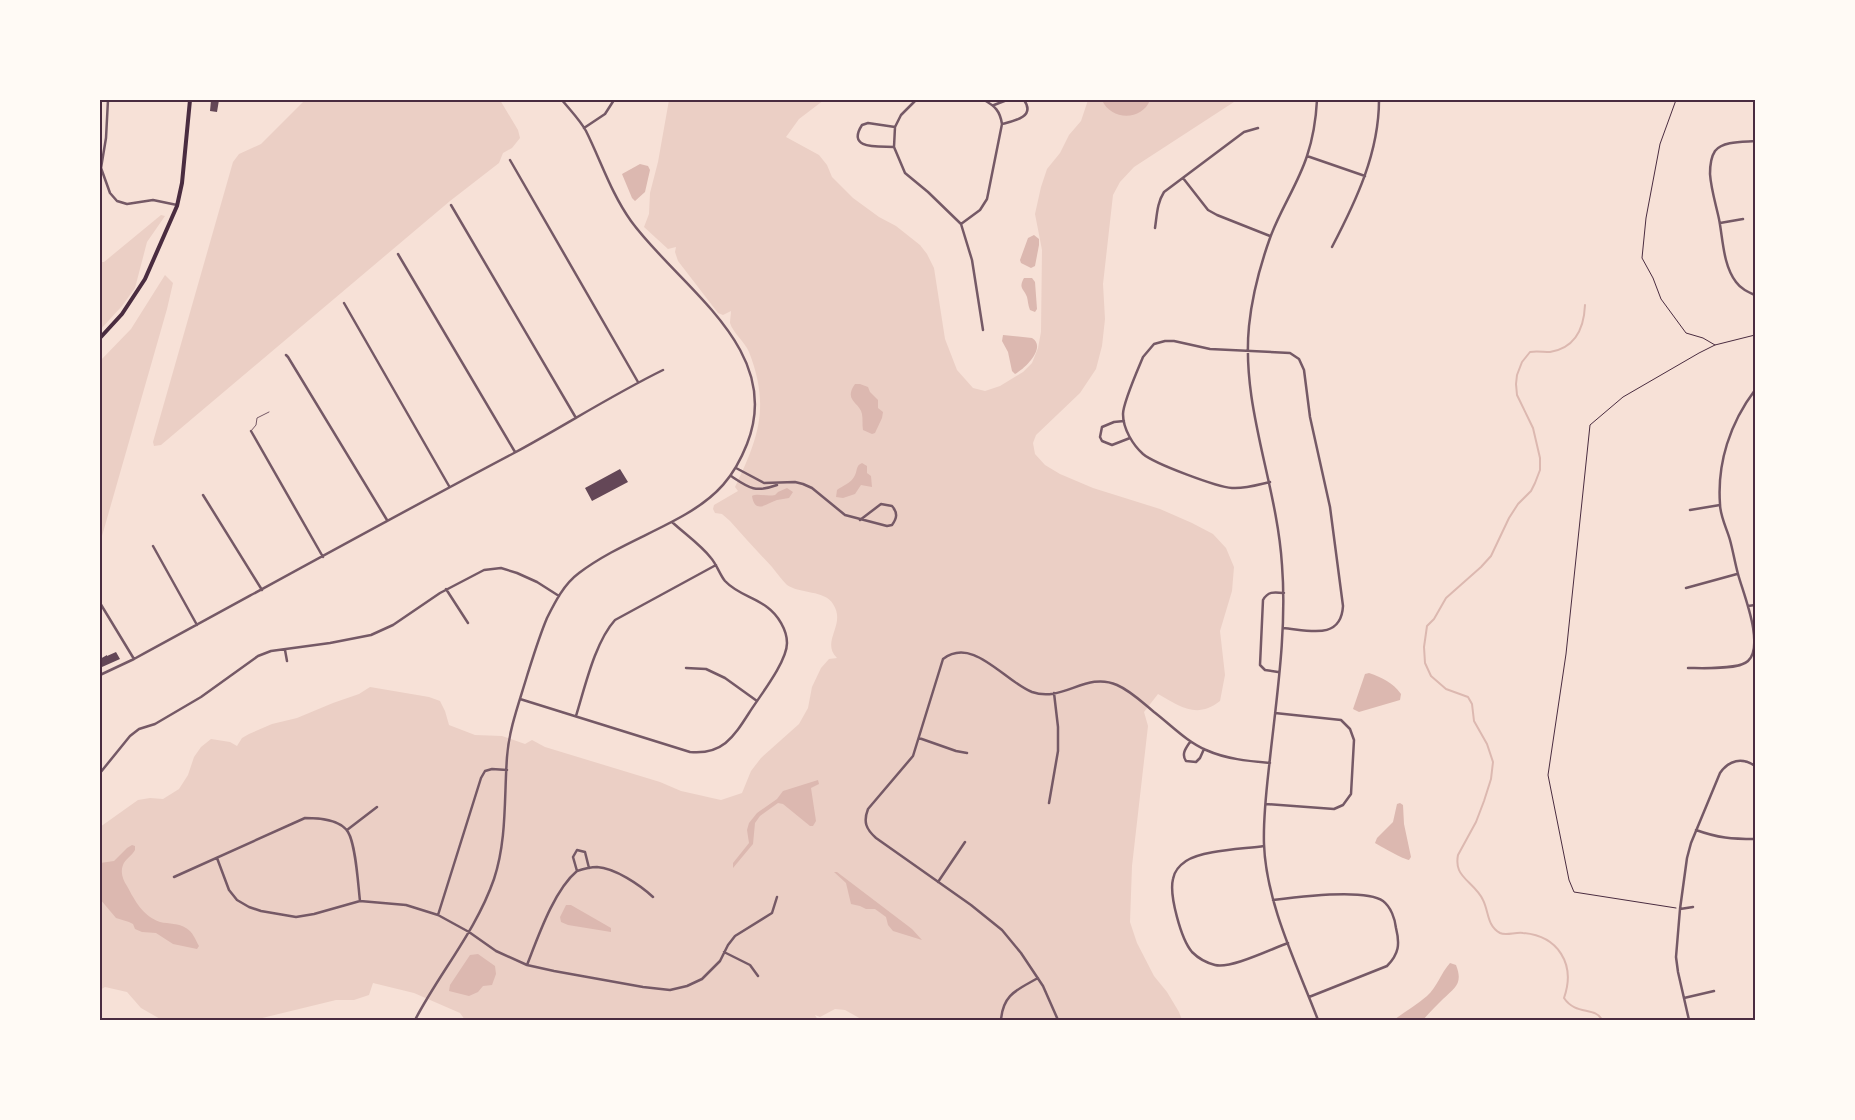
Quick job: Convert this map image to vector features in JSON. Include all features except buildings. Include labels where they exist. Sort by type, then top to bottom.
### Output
[{"type":"main road","points":[[100,338],[122,314],[146,279],[177,206],[182,183],[190,100]]},
{"type":"street","points":[[108,100],[106,138],[100,167],[110,193],[116,201],[127,204],[152,200],[177,206]]},
{"type":"street","points":[[415,1020],[429,994],[469,932],[494,879],[499,857],[505,806],[507,755],[513,720],[546,620],[559,596],[578,574],[605,557],[707,502],[736,468],[752,433],[756,409],[755,387],[744,356],[729,330],[632,222],[614,195],[584,128],[562,100]]},
{"type":"street","points":[[584,128],[605,114],[614,100]]},
{"type":"street","points":[[916,100],[901,115],[895,127],[894,147],[906,173],[961,224],[972,260],[983,330]]},
{"type":"street","points":[[961,224],[980,210],[987,199],[1002,124],[1000,114],[994,105],[984,100]]},
{"type":"street","points":[[994,105],[1007,100]]},
{"type":"street","points":[[1002,124],[1021,119],[1025,115],[1027,109],[1024,100]]},
{"type":"street","points":[[1317,100],[1307,156],[1270,236],[1260,266],[1249,327],[1249,351],[1250,386],[1257,430],[1270,482],[1279,532],[1284,592],[1283,628],[1266,804],[1264,846],[1273,900],[1318,1020]]},
{"type":"street","points":[[1332,247],[1351,210],[1365,176],[1377,130],[1379,100]]},
{"type":"street","points":[[894,147],[863,145],[857,137],[858,130],[862,125],[868,123],[895,127]]},
{"type":"street","points":[[1155,228],[1160,199],[1164,192],[1244,132],[1258,128]]},
{"type":"street","points":[[1755,141],[1725,145],[1715,151],[1710,174],[1720,223],[1722,244],[1734,278],[1744,290],[1755,295]]},
{"type":"street","points":[[1307,156],[1365,176]]},
{"type":"street","points":[[510,160],[638,382]]},
{"type":"street","points":[[1182,178],[1208,210],[1217,216],[1270,236]]},
{"type":"street","points":[[451,205],[576,418]]},
{"type":"street","points":[[1720,223],[1743,219]]},
{"type":"street","points":[[398,254],[515,452]]},
{"type":"street","points":[[344,303],[449,486]]},
{"type":"street","points":[[1270,482],[1232,488],[1217,485],[1143,454],[1130,438],[1123,414],[1143,357],[1154,344],[1174,341],[1210,349],[1290,353],[1299,359],[1304,370],[1310,417],[1330,508],[1343,606],[1342,618],[1336,626],[1326,632],[1283,628]]},
{"type":"street","points":[[286,356],[387,521]]},
{"type":"street","points":[[100,675],[134,660],[449,486],[515,452],[638,382],[664,370]]},
{"type":"street","points":[[1688,668],[1739,666],[1748,662],[1752,655],[1754,645],[1753,616],[1738,574],[1720,506],[1721,470],[1726,445],[1735,421],[1755,390]]},
{"type":"street","points":[[1124,420],[1102,427],[1100,437],[1102,441],[1112,445],[1130,438]]},
{"type":"street","points":[[251,431],[323,556]]},
{"type":"street","points":[[736,468],[756,481],[779,484],[796,482],[812,488],[845,515],[860,520],[887,526],[892,525],[897,516],[896,510],[892,506],[881,504],[860,520]]},
{"type":"street","points":[[731,476],[750,488],[758,490],[764,490],[779,484]]},
{"type":"street","points":[[204,495],[262,590]]},
{"type":"street","points":[[1690,510],[1720,506]]},
{"type":"street","points":[[520,699],[690,752],[714,751],[725,746],[744,721],[782,661],[787,644],[784,628],[767,607],[745,596],[725,581],[710,557],[672,522]]},
{"type":"street","points":[[153,546],[198,625]]},
{"type":"street","points":[[576,716],[606,629],[615,620],[716,565]]},
{"type":"street","points":[[100,772],[130,736],[139,729],[154,724],[201,697],[258,656],[271,651],[330,644],[371,635],[393,624],[446,590],[484,570],[501,568],[537,582],[559,596]]},
{"type":"street","points":[[1686,588],[1738,574]]},
{"type":"street","points":[[446,590],[468,623]]},
{"type":"street","points":[[1279,672],[1264,670],[1260,665],[1263,600],[1269,592],[1284,592]]},
{"type":"street","points":[[100,603],[134,660]]},
{"type":"street","points":[[1748,606],[1755,605]]},
{"type":"street","points":[[285,650],[287,661]]},
{"type":"street","points":[[1058,1020],[1043,986],[1021,952],[1002,930],[971,905],[876,838],[868,831],[865,824],[865,816],[868,809],[913,756],[942,659],[956,652],[974,654],[1023,687],[1034,692],[1054,693],[1066,691],[1089,682],[1108,682],[1118,685],[1130,692],[1191,741],[1204,749],[1242,760],[1270,763]]},
{"type":"street","points":[[686,668],[706,669],[725,678],[757,700]]},
{"type":"street","points":[[1049,803],[1058,751],[1058,727],[1054,693]]},
{"type":"street","points":[[1266,804],[1334,809],[1343,804],[1351,794],[1354,740],[1350,729],[1341,720],[1274,713]]},
{"type":"street","points":[[919,738],[956,751],[967,752]]},
{"type":"street","points":[[1191,741],[1184,752],[1183,757],[1186,761],[1196,762],[1204,749]]},
{"type":"street","points":[[1689,1020],[1676,957],[1687,858],[1696,830],[1725,765],[1738,760],[1749,762],[1755,766]]},
{"type":"street","points":[[438,915],[481,778],[485,771],[492,769],[506,770]]},
{"type":"street","points":[[347,830],[377,807]]},
{"type":"street","points":[[174,877],[305,818],[320,818],[335,822],[347,830],[352,842],[360,901]]},
{"type":"street","points":[[1696,830],[1715,837],[1755,839]]},
{"type":"street","points":[[938,882],[965,842]]},
{"type":"street","points":[[1264,846],[1199,854],[1186,861],[1173,878],[1172,891],[1175,909],[1183,935],[1192,951],[1203,960],[1216,965],[1229,965],[1288,943]]},
{"type":"street","points":[[577,871],[573,857],[577,850],[585,852],[589,868]]},
{"type":"street","points":[[217,858],[229,890],[237,900],[249,908],[296,917],[360,901],[406,905],[438,915],[469,932],[496,951],[528,964],[572,975],[670,990],[687,986],[702,979],[720,961],[735,936],[772,913],[777,897]]},
{"type":"street","points":[[528,964],[549,912],[563,887],[577,871],[598,867],[612,871],[640,885],[653,897]]},
{"type":"street","points":[[1273,900],[1326,894],[1373,897],[1382,901],[1389,908],[1396,926],[1399,946],[1395,959],[1387,966],[1309,997]]},
{"type":"street","points":[[1680,909],[1693,907]]},
{"type":"street","points":[[724,952],[750,965],[758,976]]},
{"type":"street","points":[[1001,1020],[1002,1007],[1006,998],[1038,978]]},
{"type":"street","points":[[1684,998],[1714,991]]},
{"type":"lane","points":[[251,431],[256,425],[257,418],[269,412]]},
{"type":"path","points":[[1676,100],[1660,144],[1646,218],[1642,258],[1654,278],[1661,299],[1686,333],[1703,338],[1715,345]]},
{"type":"path","points":[[1680,909],[1574,892],[1569,880],[1548,775],[1566,654],[1590,425],[1623,398],[1715,345],[1755,335]]},
{"type":"shaded area","points":[[305,100],[500,100],[518,130],[520,138],[512,148],[503,153],[499,163],[450,201],[161,445],[154,446],[153,442],[233,162],[239,154],[261,144]]},
{"type":"shaded area","points":[[669,100],[824,100],[799,119],[786,137],[819,155],[827,165],[832,177],[853,198],[879,217],[896,226],[920,245],[934,268],[945,339],[957,370],[973,388],[985,391],[1000,386],[1023,372],[1032,363],[1038,348],[1041,332],[1042,250],[1035,214],[1047,169],[1060,153],[1069,135],[1081,121],[1088,100],[1237,100],[1134,167],[1120,182],[1113,195],[1103,284],[1105,319],[1102,346],[1096,369],[1080,393],[1036,435],[1033,443],[1035,454],[1045,465],[1060,474],[1093,488],[1160,509],[1213,534],[1226,548],[1234,567],[1232,591],[1220,631],[1225,675],[1220,701],[1204,709],[1196,710],[1182,707],[1158,694],[1144,712],[1148,726],[1132,866],[1130,922],[1137,943],[1154,976],[1167,992],[1182,1020],[879,1020],[861,1019],[845,1010],[835,1009],[820,1017],[815,1015],[818,1020],[465,1020],[460,1013],[414,993],[373,983],[369,995],[354,1000],[336,1000],[254,1020],[162,1020],[141,1008],[127,992],[105,987],[100,990],[100,827],[138,800],[150,798],[163,799],[179,789],[188,775],[194,757],[201,747],[211,739],[230,742],[237,746],[242,738],[249,734],[272,724],[297,718],[359,694],[370,687],[429,697],[440,701],[449,725],[475,735],[502,736],[525,744],[532,740],[545,747],[660,782],[681,791],[721,800],[742,793],[751,771],[761,758],[799,724],[808,708],[812,687],[821,668],[829,659],[837,658],[831,645],[836,626],[836,612],[833,604],[824,596],[787,585],[730,521],[722,514],[715,513],[713,509],[714,505],[738,491],[735,487],[756,437],[760,405],[759,389],[749,352],[730,323],[731,311],[723,315],[718,313],[678,261],[675,252],[676,247],[668,249],[644,227],[649,214],[650,193],[658,162]]},
{"type":"shaded area","points":[[1102,100],[1150,100],[1140,112],[1126,116],[1112,112]]},
{"type":"shaded area","points":[[640,164],[648,166],[650,170],[645,192],[635,201],[622,174]]},
{"type":"shaded area","points":[[161,215],[165,216],[147,242],[135,288],[122,306],[100,330],[100,262],[104,262]]},
{"type":"shaded area","points":[[1034,235],[1039,239],[1039,245],[1035,266],[1031,268],[1021,263],[1020,260],[1028,238]]},
{"type":"shaded area","points":[[165,275],[173,283],[167,309],[100,543],[100,361],[131,329]]},
{"type":"shaded area","points":[[1024,278],[1032,278],[1035,282],[1037,309],[1035,312],[1030,310],[1022,286]]},
{"type":"shaded area","points":[[1003,335],[1032,338],[1036,342],[1037,347],[1033,358],[1015,374],[1012,371],[1008,352],[1002,341]]},
{"type":"shaded area","points":[[855,384],[868,387],[878,400],[878,408],[883,412],[875,433],[872,434],[863,430],[861,410],[851,398]]},
{"type":"shaded area","points":[[862,463],[867,466],[867,473],[871,476],[872,487],[861,485],[855,494],[843,498],[836,497],[837,490],[853,479],[857,467]]},
{"type":"shaded area","points":[[787,488],[793,492],[789,498],[762,506],[756,505],[752,496],[775,495]]},
{"type":"shaded area","points":[[1369,673],[1391,683],[1401,694],[1400,700],[1359,712],[1353,709],[1365,674]]},
{"type":"shaded area","points":[[818,780],[819,784],[811,788],[816,821],[813,826],[810,826],[783,804],[778,803],[760,816],[755,823],[753,844],[733,868],[733,863],[749,843],[747,830],[749,823],[757,813],[777,799],[783,791]]},
{"type":"shaded area","points":[[1397,804],[1403,805],[1404,824],[1411,857],[1409,860],[1375,843],[1377,838],[1393,822]]},
{"type":"shaded area","points":[[132,845],[135,846],[135,850],[124,863],[122,876],[133,897],[144,912],[154,919],[160,922],[180,925],[188,930],[194,936],[199,946],[197,949],[173,944],[156,933],[142,932],[135,929],[133,924],[116,918],[100,899],[100,863],[114,861]]},
{"type":"shaded area","points":[[834,872],[837,872],[912,929],[922,940],[893,931],[888,925],[886,917],[875,909],[866,909],[851,904],[846,883]]},
{"type":"shaded area","points":[[566,905],[571,905],[611,928],[611,932],[568,925],[561,922],[560,917]]},
{"type":"shaded area","points":[[478,954],[495,966],[496,974],[492,985],[483,986],[478,992],[469,996],[449,991],[450,985],[470,955]]},
{"type":"shaded area","points":[[1450,963],[1456,965],[1459,976],[1457,984],[1452,991],[1423,1020],[1394,1020],[1427,996]]},
{"type":"waterway","points":[[1585,305],[1583,321],[1572,341],[1559,350],[1530,352],[1522,362],[1517,375],[1517,395],[1533,428],[1540,458],[1540,470],[1531,491],[1518,504],[1509,518],[1491,556],[1446,598],[1434,619],[1427,626],[1424,647],[1425,663],[1431,676],[1446,689],[1468,697],[1472,704],[1474,721],[1487,744],[1493,762],[1491,779],[1484,801],[1476,822],[1458,855],[1459,870],[1480,895],[1490,923],[1496,930],[1502,934],[1520,933],[1535,935],[1555,946],[1566,963],[1568,974],[1564,998],[1574,1007],[1595,1013],[1602,1020]]}]
